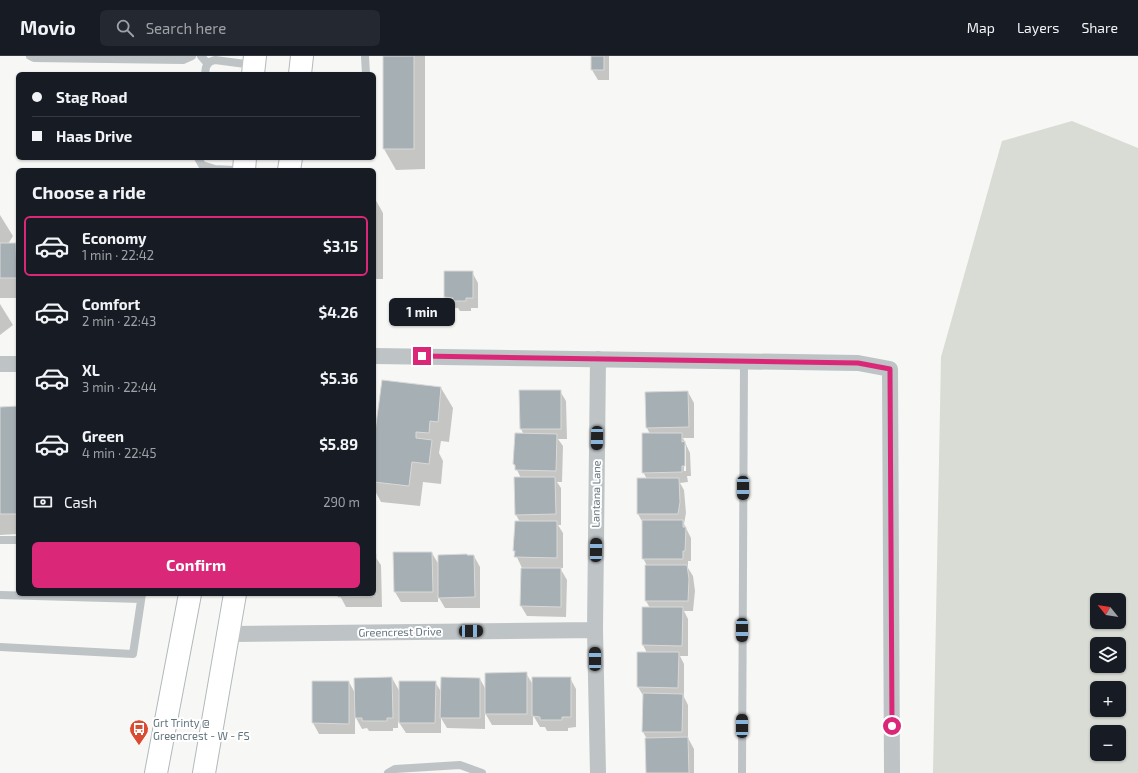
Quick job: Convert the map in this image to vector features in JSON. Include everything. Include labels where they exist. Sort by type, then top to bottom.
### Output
[{"type":"main road","points":[[300,72],[302,56]]},
{"type":"main road","points":[[156,773],[190,596]]},
{"type":"main road","points":[[204,773],[235,596]]},
{"type":"street","points":[[376,356],[598,358],[858,363],[890,369],[892,773]]},
{"type":"street","name":"Lantana Lane","points":[[598,358],[595,630],[598,773]]},
{"type":"street","points":[[0,364],[16,364]]},
{"type":"street","name":"Greencrest Drive","points":[[228,634],[595,630]]},
{"type":"lane","points":[[30,56],[183,60],[192,56]]},
{"type":"lane","points":[[201,56],[208,64]]},
{"type":"lane","points":[[365,56],[366,72]]},
{"type":"lane","points":[[206,72],[208,64],[216,60],[254,65]]},
{"type":"lane","points":[[199,160],[202,165],[212,168]]},
{"type":"lane","points":[[742,773],[744,361]]},
{"type":"lane","points":[[0,540],[16,540]]},
{"type":"lane","points":[[0,595],[16,595]]},
{"type":"lane","points":[[0,647],[133,654],[142,597],[71,596]]},
{"type":"lane","points":[[388,773],[395,769],[460,765],[482,773]]},
{"type":"shaded area","points":[[1072,121],[1138,148],[1138,773],[933,773],[941,357],[1002,141]]},
{"type":"building","points":[[383,56],[414,56],[414,149],[383,149]]},
{"type":"building","points":[[591,56],[604,56],[604,70],[591,70]]},
{"type":"building","points":[[0,243],[16,243],[16,278],[0,278]]},
{"type":"building","points":[[444,271],[473,271],[473,298],[466,298],[466,301],[453,301],[453,298],[444,297]]},
{"type":"building","points":[[382,380],[441,387],[438,422],[430,421],[429,433],[416,432],[416,438],[432,440],[429,464],[412,462],[409,486],[376,482],[376,424]]},
{"type":"building","points":[[519,390],[561,390],[561,429],[520,429]]},
{"type":"building","points":[[688,391],[689,427],[646,428],[645,392]]},
{"type":"building","points":[[16,406],[16,514],[0,514],[0,407]]},
{"type":"building","points":[[515,433],[557,434],[556,471],[515,470],[515,465],[513,464]]},
{"type":"building","points":[[642,433],[682,433],[682,442],[685,441],[685,466],[682,466],[682,472],[642,473]]},
{"type":"building","points":[[514,477],[555,477],[556,514],[515,515]]},
{"type":"building","points":[[637,478],[679,478],[680,502],[678,514],[637,514]]},
{"type":"building","points":[[642,520],[683,520],[683,527],[686,527],[685,551],[683,551],[683,559],[642,559]]},
{"type":"building","points":[[515,521],[557,521],[557,558],[514,557]]},
{"type":"building","points":[[393,552],[432,552],[433,592],[394,592]]},
{"type":"building","points":[[438,555],[474,555],[475,597],[438,598]]},
{"type":"building","points":[[645,565],[687,565],[689,579],[688,601],[645,601]]},
{"type":"building","points":[[521,568],[561,568],[561,607],[520,606]]},
{"type":"building","points":[[338,596],[376,596],[338,597]]},
{"type":"building","points":[[642,607],[683,607],[682,646],[642,645]]},
{"type":"building","points":[[637,652],[679,652],[678,688],[637,687]]},
{"type":"building","points":[[527,672],[527,714],[485,714],[485,673]]},
{"type":"building","points":[[392,677],[393,718],[387,718],[387,721],[362,721],[362,718],[355,718],[354,678]]},
{"type":"building","points":[[441,677],[480,678],[480,718],[440,718]]},
{"type":"building","points":[[532,677],[571,677],[571,717],[562,717],[562,720],[540,720],[540,717],[532,716]]},
{"type":"building","points":[[312,681],[349,681],[349,724],[312,723]]},
{"type":"building","points":[[399,681],[436,681],[435,723],[399,723]]},
{"type":"building","points":[[643,693],[683,694],[682,732],[642,732]]},
{"type":"building","points":[[688,737],[689,773],[646,773],[645,738]]},
{"type":"place","name":"Grt Trinty @ Greencrest - W - FS","points":[[139,746]]},
{"type":"route","points":[[422,356],[858,363],[890,369],[892,726]]}]
